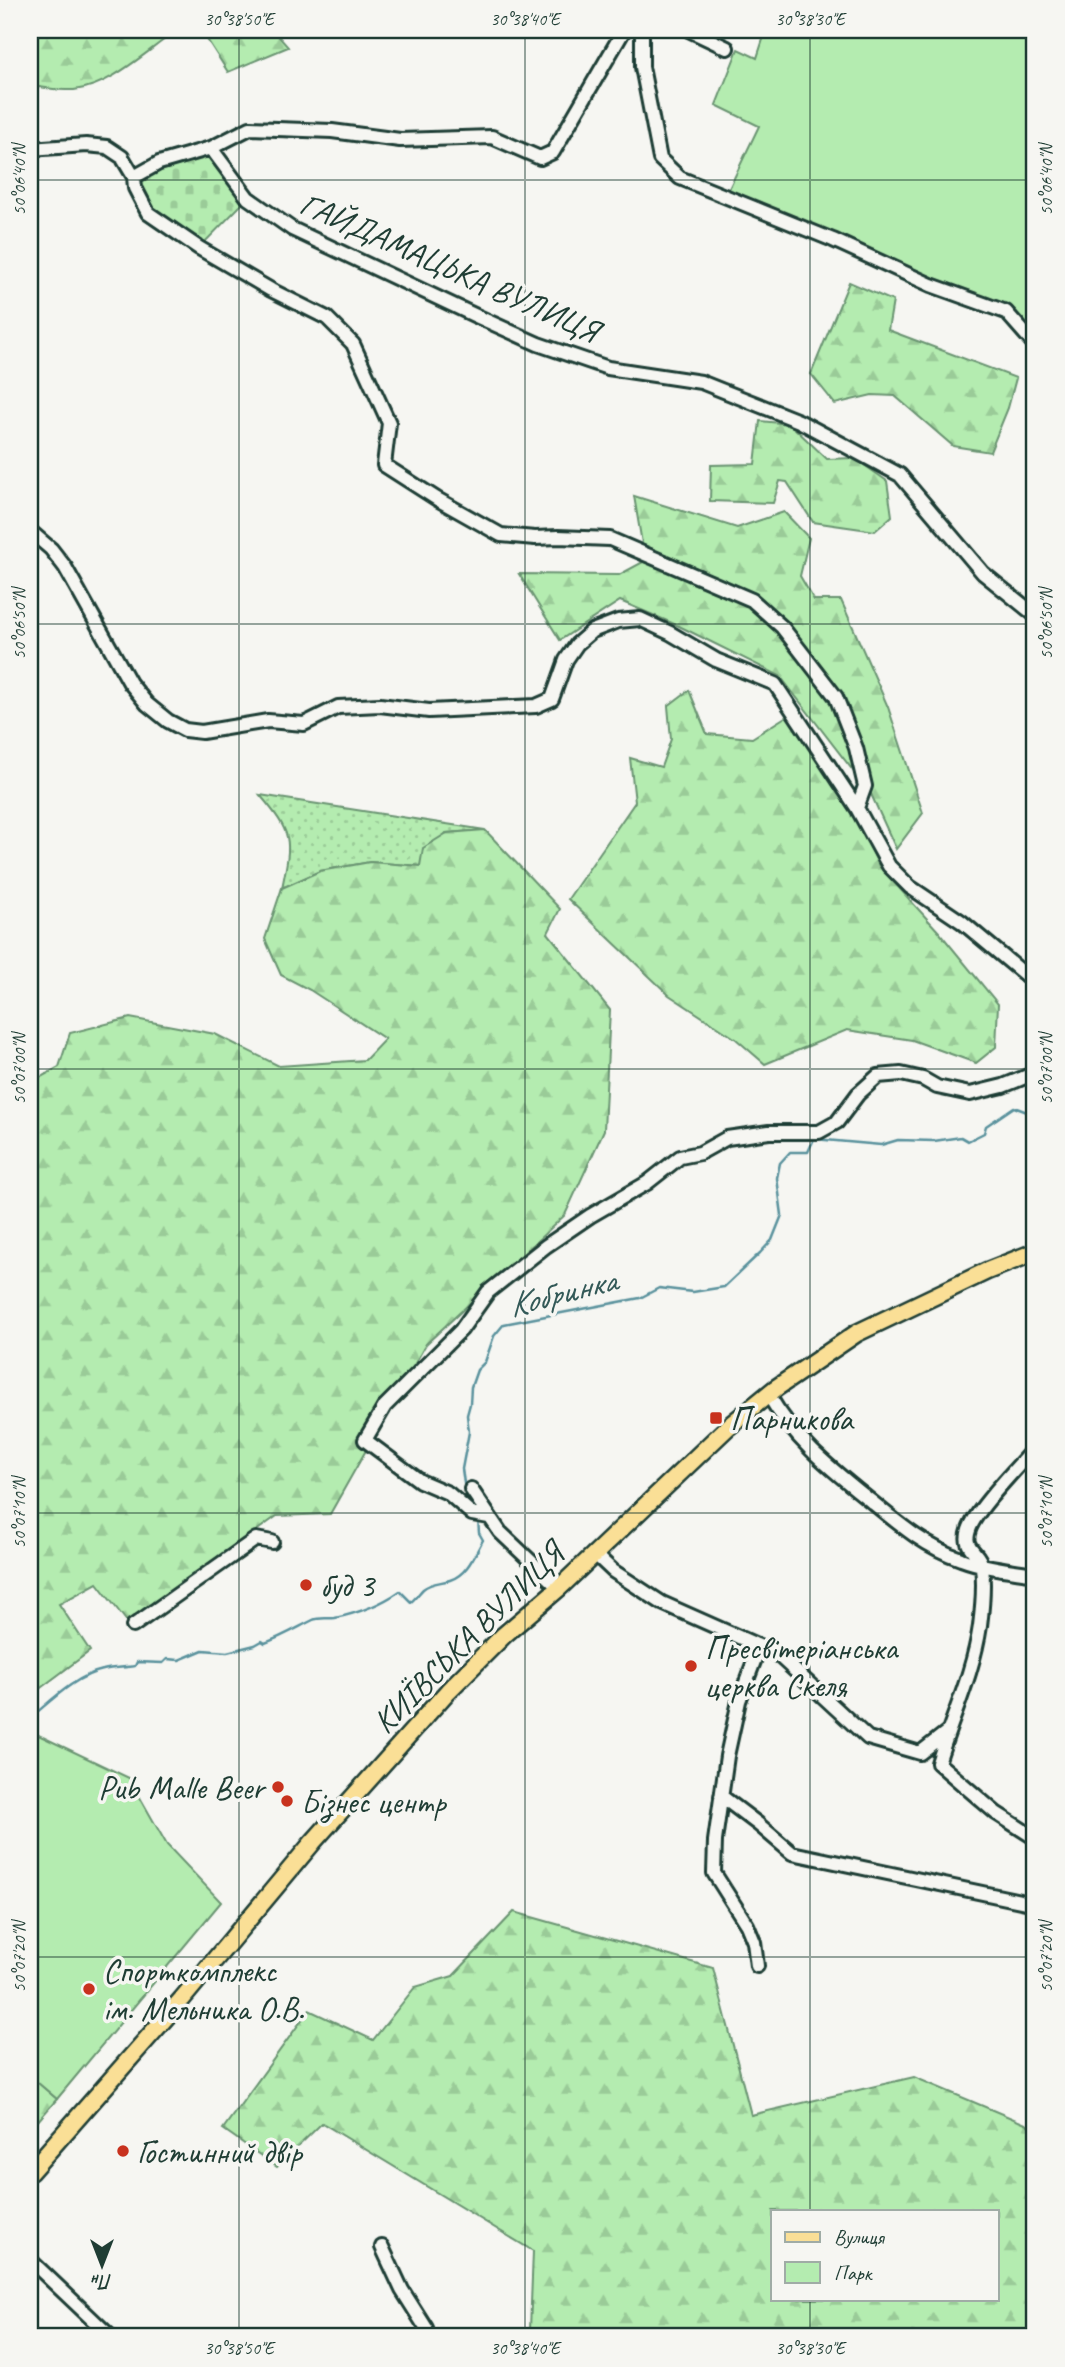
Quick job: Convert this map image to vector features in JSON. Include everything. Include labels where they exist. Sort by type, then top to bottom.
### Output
[{"type":"main road","name":"КИЇВСЬКА ВУЛИЦЯ","points":[[30,2172],[182,1999],[313,1842],[448,1691],[504,1635],[559,1588],[728,1427],[768,1394],[857,1333],[987,1271],[1035,1252]]},
{"type":"street","points":[[134,177],[159,163],[211,148],[250,128],[332,131],[400,140],[492,137],[540,158],[553,152],[624,30]]},
{"type":"street","points":[[642,30],[642,67],[660,159],[680,178],[833,240],[931,285],[1006,312],[1035,345]]},
{"type":"street","points":[[689,30],[727,48]]},
{"type":"street","points":[[30,149],[86,145],[107,147],[122,158],[134,177],[135,188],[148,213],[259,283],[327,318],[353,344],[389,423],[384,465],[438,499],[501,535],[610,539],[752,600],[782,627],[836,697],[856,748],[865,786],[857,808]]},
{"type":"street","name":"ГАЙДАМАЦЬКА ВУЛИЦЯ","points":[[211,148],[248,198],[292,229],[538,344],[608,368],[701,382],[799,421],[900,475],[983,573],[1035,615]]},
{"type":"street","points":[[30,531],[51,549],[65,567],[130,683],[147,704],[168,721],[185,730],[202,732],[268,721],[304,724],[338,707],[366,705],[429,712],[536,706],[552,699],[566,660],[577,644],[592,631],[618,621],[640,619],[716,660],[775,684],[857,808],[889,866],[903,880],[962,922],[1035,983]]},
{"type":"street","points":[[559,1588],[481,1516],[448,1493],[419,1481],[365,1440],[385,1406],[461,1330],[488,1293],[546,1246],[590,1216],[647,1183],[680,1157],[700,1153],[727,1138],[769,1132],[819,1132],[837,1122],[858,1094],[878,1076],[901,1074],[923,1079],[937,1087],[970,1094],[1003,1086],[1035,1073]]},
{"type":"street","points":[[768,1394],[804,1445],[909,1532],[935,1549],[982,1565],[1035,1574]]},
{"type":"street","points":[[1035,1447],[970,1526],[966,1540],[982,1565],[980,1626],[969,1678],[947,1732],[938,1763],[996,1813],[1035,1838]]},
{"type":"street","points":[[471,1489],[481,1516]]},
{"type":"street","points":[[133,1626],[256,1539],[272,1542]]},
{"type":"street","points":[[594,1553],[614,1571],[662,1603],[777,1654],[868,1738],[920,1753],[947,1732]]},
{"type":"street","points":[[757,1966],[754,1942],[747,1926],[714,1872],[720,1796],[739,1701],[759,1648]]},
{"type":"street","points":[[720,1796],[792,1853],[1035,1904]]},
{"type":"street","points":[[382,2247],[402,2290],[426,2328]]},
{"type":"street","points":[[30,2260],[111,2337]]},
{"type":"green space","points":[[30,30],[178,30],[115,75],[88,87],[69,90],[30,86]]},
{"type":"green space","points":[[201,30],[273,30],[288,47],[228,72]]},
{"type":"green space","points":[[766,30],[1035,30],[1035,345],[1006,311],[725,197],[759,126],[716,105],[738,49],[757,58]]},
{"type":"green space","points":[[211,148],[248,198],[199,248],[148,213],[134,178]]},
{"type":"green space","points":[[849,282],[893,301],[888,330],[1016,378],[1008,408],[990,452],[953,446],[895,396],[872,395],[835,404],[811,374]]},
{"type":"green space","points":[[760,421],[790,424],[827,459],[854,458],[887,481],[892,516],[875,531],[813,522],[787,482],[780,481],[773,503],[710,501],[711,465],[755,464]]},
{"type":"green space","points":[[634,496],[737,528],[784,512],[809,538],[800,576],[814,600],[841,600],[888,707],[923,813],[896,849],[871,794],[780,676],[679,626],[620,601],[560,640],[519,574],[619,575],[645,561]]},
{"type":"green space","points":[[689,690],[707,734],[752,738],[790,714],[849,803],[879,866],[939,932],[998,1004],[996,1047],[976,1063],[912,1040],[847,1030],[765,1064],[736,1039],[669,995],[568,899],[635,802],[630,758],[661,767],[671,739],[668,706]]},
{"type":"green space","points":[[260,795],[485,830],[446,833],[420,866],[370,862],[320,871],[282,888],[287,838],[279,819]]},
{"type":"green space","points":[[485,830],[560,909],[548,933],[610,1010],[604,1130],[565,1215],[426,1344],[330,1514],[277,1516],[128,1623],[97,1583],[59,1604],[90,1651],[30,1696],[30,1083],[59,1067],[70,1033],[130,1018],[215,1034],[279,1066],[365,1060],[385,1039],[310,990],[281,975],[265,939],[282,888],[320,871],[370,862],[420,866],[423,848],[447,833]]},
{"type":"green space","name":"Спорткомплекс ім. Мельника О.В.","points":[[30,1731],[129,1778],[167,1845],[221,1902],[57,2099],[30,2076]]},
{"type":"green space","points":[[514,1912],[713,1968],[751,2115],[914,2077],[1035,2128],[1035,2337],[532,2337],[533,2251],[322,2123],[277,2167],[223,2129],[309,2010],[373,2040],[415,1987],[453,1976]]},
{"type":"green space","points":[[30,2076],[57,2099],[30,2130]]},
{"type":"waterway","name":"Кобринка","points":[[477,1509],[465,1490],[462,1469],[469,1432],[467,1415],[471,1387],[477,1370],[485,1362],[494,1336],[504,1324],[640,1298],[659,1288],[693,1292],[724,1287],[772,1240],[782,1215],[777,1178],[780,1163],[790,1152],[808,1152],[814,1139],[881,1145],[898,1140],[934,1141],[961,1137],[968,1141],[984,1133],[986,1126],[1014,1107],[1027,1112],[1035,1101]]},
{"type":"waterway","name":"Кобринка","points":[[30,1718],[64,1690],[93,1673],[135,1666],[137,1662],[163,1663],[167,1659],[179,1660],[203,1650],[227,1652],[262,1641],[265,1643],[315,1619],[335,1618],[369,1608],[400,1591],[411,1602],[426,1587],[456,1577],[466,1569],[483,1540],[479,1533],[478,1519]]},
{"type":"place","name":"Парникова","points":[[716,1418]]},
{"type":"place","name":"буд 3","points":[[306,1585]]},
{"type":"place","name":"Пресвітеріанська церква Скеля","points":[[691,1666]]},
{"type":"place","name":"Pub Malle Beer","points":[[278,1787]]},
{"type":"place","name":"Бізнес центр","points":[[287,1801]]},
{"type":"place","name":"Спорткомплекс ім. Мельника О.В.","points":[[89,1989]]},
{"type":"place","name":"Гостинний двір","points":[[123,2151]]}]
